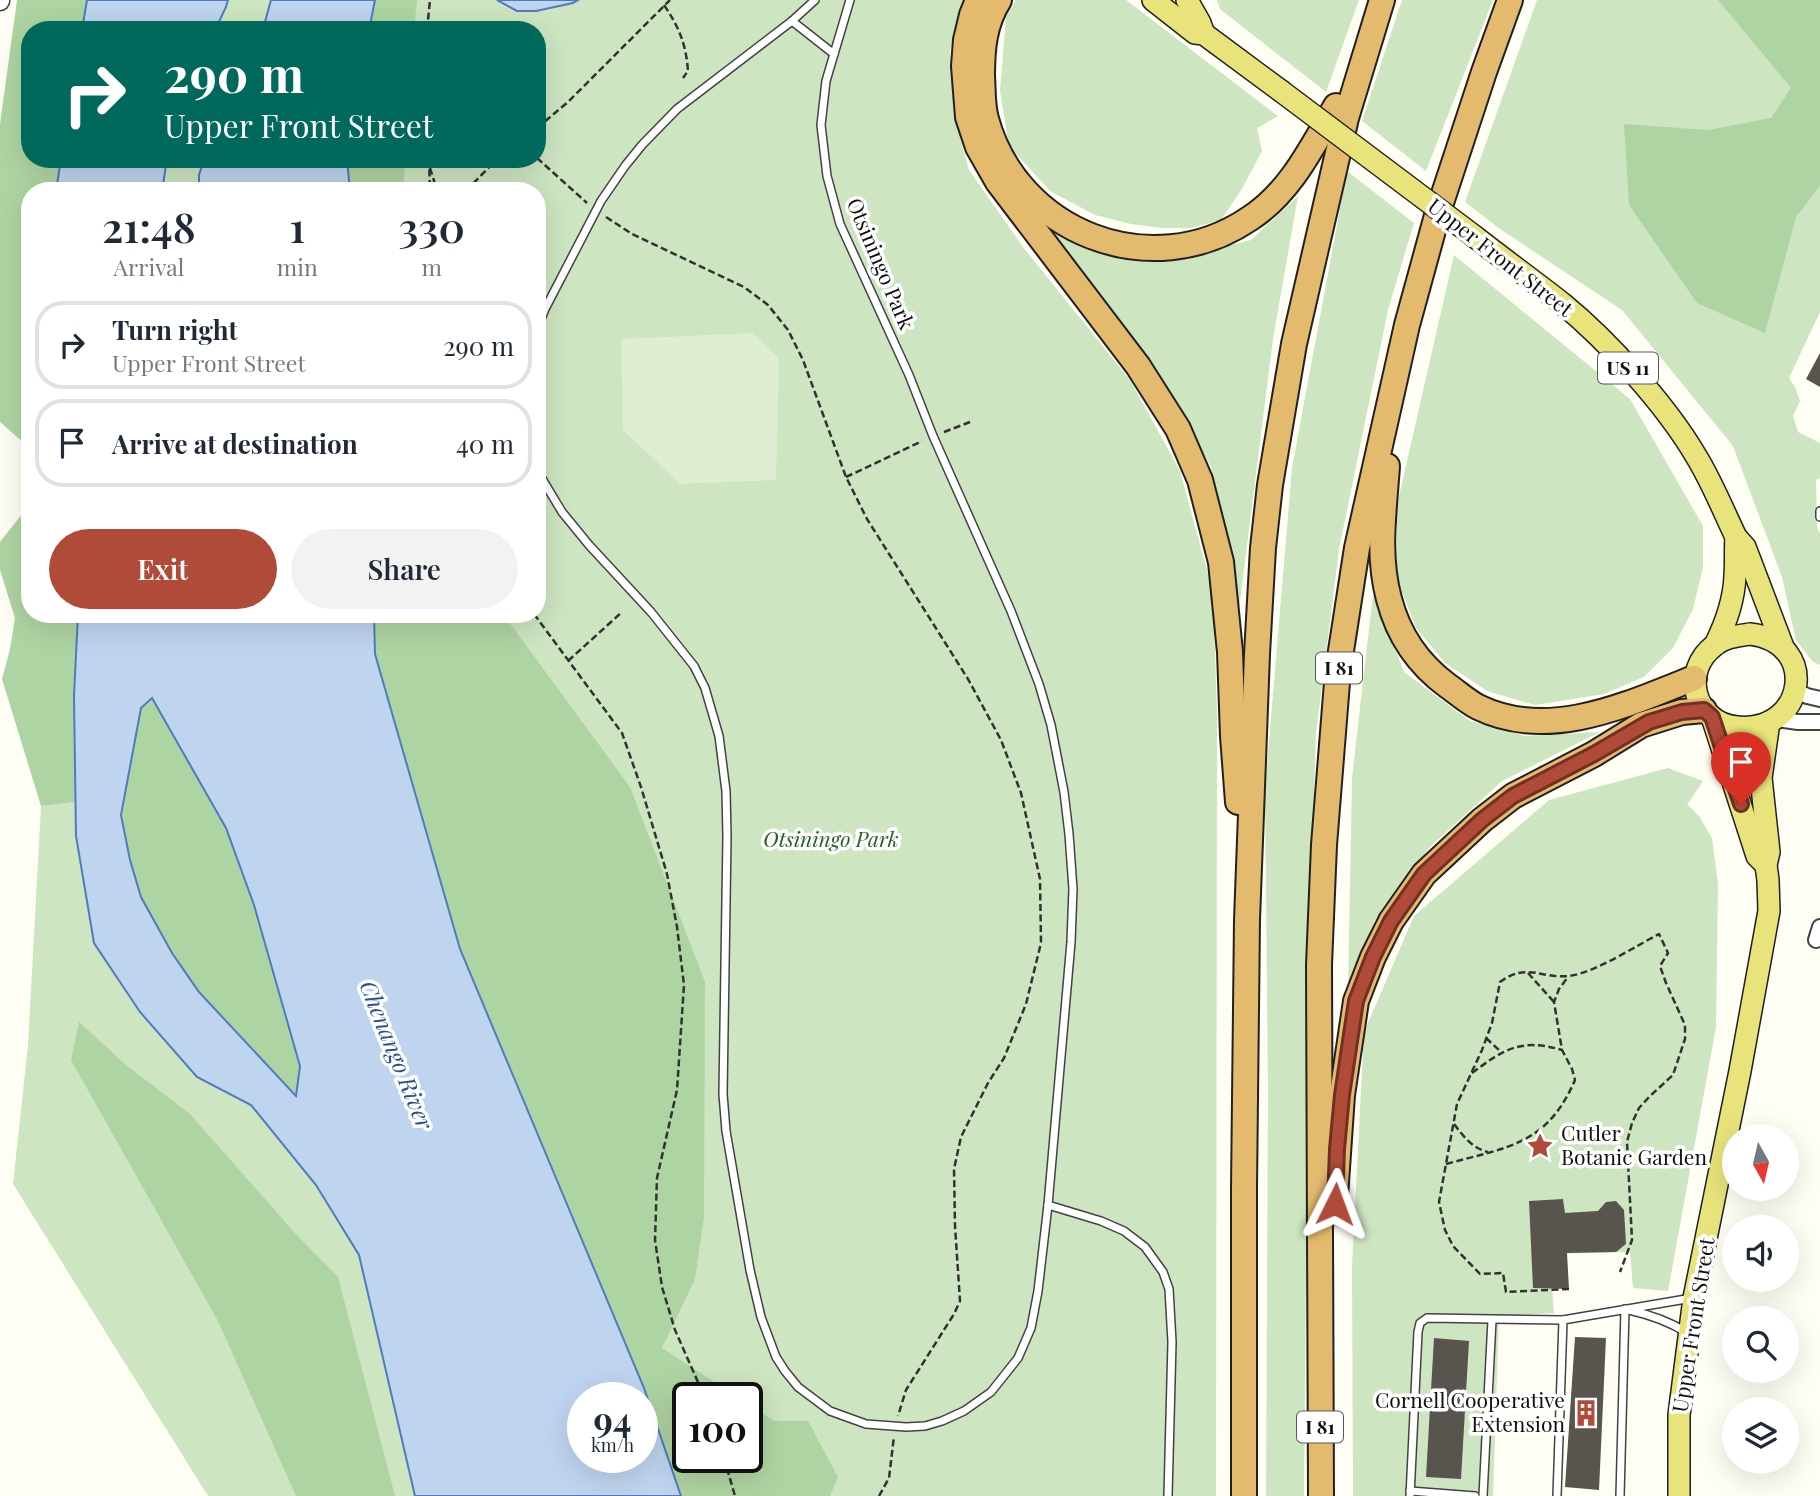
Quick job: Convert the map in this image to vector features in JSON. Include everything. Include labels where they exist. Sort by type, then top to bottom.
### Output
[{"type":"highway","points":[[978,0],[966,40],[964,66],[968,117],[978,147],[998,182],[1138,366],[1178,429],[1200,480],[1221,562],[1230,652],[1233,736],[1247,920]]},
{"type":"highway","points":[[999,0],[990,14],[982,51],[986,119],[1002,158],[1035,201],[1055,218],[1077,230],[1126,246],[1176,247],[1231,230],[1251,218],[1288,183],[1316,141],[1366,54]]},
{"type":"highway","points":[[1244,1496],[1247,920],[1263,548],[1270,485],[1294,344],[1346,118],[1382,0]]},
{"type":"highway","name":"I 81","points":[[1321,1496],[1319,965],[1324,845],[1338,670],[1354,561],[1393,382],[1419,279],[1438,212],[1510,0]]},
{"type":"highway","points":[[1393,382],[1382,522],[1382,559],[1388,599],[1398,627],[1415,655],[1437,678],[1476,706],[1520,720],[1545,721],[1609,710],[1694,678]]},
{"type":"highway","points":[[1319,1358],[1332,1259],[1342,1095],[1356,1001],[1391,921],[1424,874],[1482,820],[1513,796],[1649,722],[1682,712],[1708,714]]},
{"type":"main road","name":"Upper Front Street","points":[[1153,0],[1195,33],[1204,34],[1565,306],[1626,366],[1670,419],[1696,456],[1736,537],[1745,547],[1783,647],[1797,668],[1797,691],[1789,706],[1773,721],[1761,778],[1769,852],[1766,865],[1769,896],[1766,928],[1694,1298],[1679,1415],[1677,1496]]},
{"type":"main road","name":"Upper Front Street","points":[[1187,0],[1204,34]]},
{"type":"main road","name":"Upper Front Street","points":[[1736,537],[1735,577],[1726,623],[1715,645],[1701,659],[1694,678],[1698,700],[1708,714],[1757,856],[1766,865]]},
{"type":"main road","points":[[1715,645],[1733,636],[1750,634],[1766,638],[1783,647]]},
{"type":"main road","points":[[1708,714],[1739,728],[1756,727],[1773,721]]},
{"type":"street","points":[[1797,691],[1820,699]]},
{"type":"street","points":[[1773,721],[1820,722]]},
{"type":"lane","points":[[546,307],[596,210],[642,145],[677,110],[815,0]]},
{"type":"lane","name":"Otsiningo Park","points":[[546,485],[562,512],[589,545],[651,612],[694,666],[705,688],[719,736],[726,791],[727,837],[726,1131],[750,1270],[761,1317],[776,1357],[798,1387],[830,1411],[866,1424],[925,1426],[942,1421],[964,1411],[991,1392],[1018,1358],[1031,1328],[1048,1205],[1071,942],[1073,889],[1063,792],[1051,724],[1040,684],[909,375],[840,224],[827,176],[821,125],[827,81],[850,0]]},
{"type":"lane","points":[[792,21],[834,54]]},
{"type":"lane","points":[[1820,511],[1820,517]]},
{"type":"lane","points":[[1048,1205],[1124,1231],[1145,1247],[1163,1272],[1169,1289],[1172,1342],[1168,1496]]},
{"type":"lane","points":[[1475,1496],[1410,1494],[1420,1323],[1427,1318],[1563,1320],[1694,1298]]},
{"type":"lane","points":[[1625,1309],[1653,1315],[1689,1334]]},
{"type":"lane","points":[[1620,1496],[1625,1309]]},
{"type":"lane","points":[[1483,1496],[1492,1320]]},
{"type":"lane","points":[[1557,1496],[1563,1320]]},
{"type":"path","points":[[429,21],[430,0]]},
{"type":"path","points":[[546,120],[670,0]]},
{"type":"path","points":[[664,5],[677,23],[686,50],[688,71],[683,78]]},
{"type":"path","points":[[546,166],[596,210],[632,234],[744,287],[768,304],[788,330],[803,360],[846,477],[867,519],[968,679],[1001,740],[1021,793],[1040,879],[1041,943],[1026,1004],[1004,1058],[988,1083],[961,1137],[954,1169],[960,1301],[906,1390],[895,1426],[889,1478],[879,1496]]},
{"type":"path","points":[[430,168],[430,182]]},
{"type":"path","points":[[430,168],[434,182]]},
{"type":"path","points":[[475,182],[488,168]]},
{"type":"path","points":[[846,477],[933,436],[970,422]]},
{"type":"path","points":[[568,661],[622,612]]},
{"type":"path","points":[[541,623],[622,733],[670,887],[684,985],[677,1090],[657,1178],[655,1240],[662,1287],[675,1330],[698,1382]]},
{"type":"path","points":[[1569,1289],[1506,1292],[1503,1273],[1480,1274],[1453,1247],[1445,1230],[1439,1202],[1457,1104],[1492,1023],[1500,982],[1511,974],[1527,972],[1569,976],[1584,972],[1660,934],[1668,953],[1660,966],[1685,1025],[1685,1039],[1673,1075],[1639,1108],[1632,1123],[1627,1142],[1632,1240],[1620,1272]]},
{"type":"path","points":[[1446,1164],[1507,1148],[1534,1136],[1553,1118],[1568,1097],[1575,1080],[1562,1050],[1553,1002],[1527,972]]},
{"type":"path","points":[[1553,1002],[1569,976]]},
{"type":"path","points":[[1486,1038],[1501,1052]]},
{"type":"path","points":[[1470,1075],[1509,1048],[1541,1045],[1562,1050]]},
{"type":"path","points":[[1453,1124],[1468,1142],[1479,1150],[1488,1152]]},
{"type":"path","points":[[728,1473],[735,1496]]},
{"type":"green space","points":[[17,0],[87,0],[84,21],[21,21],[21,168],[60,168],[57,182],[21,182],[21,440],[0,422],[0,124]]},
{"type":"green space","points":[[228,0],[271,0],[265,21],[219,21]]},
{"type":"green space","name":"Otsiningo Park","points":[[375,0],[965,0],[950,51],[954,117],[969,170],[1023,247],[1130,380],[1180,471],[1213,592],[1217,714],[1216,1496],[667,1496],[658,1461],[658,1382],[636,1382],[460,949],[376,623],[546,623],[546,182],[349,182],[348,168],[546,168],[546,21],[371,21]]},
{"type":"green space","points":[[375,0],[417,0],[415,21],[371,21]]},
{"type":"green space","points":[[1016,0],[1126,0],[1278,116],[1257,128],[1262,151],[1242,189],[1221,220],[1191,228],[1131,224],[1095,215],[1050,191],[1009,146],[1000,91],[1006,17]]},
{"type":"green space","points":[[1217,0],[1359,0],[1326,92],[1220,9]]},
{"type":"green space","points":[[1402,0],[1493,0],[1426,171],[1362,121]]},
{"type":"green space","points":[[1537,0],[1820,0],[1820,312],[1789,378],[1800,401],[1793,416],[1798,432],[1820,443],[1820,478],[1816,480],[1817,528],[1820,533],[1820,665],[1812,661],[1796,640],[1782,577],[1733,446],[1622,310],[1500,229],[1465,202]]},
{"type":"green space","points":[[1718,0],[1820,0],[1820,186],[1796,217],[1765,333],[1697,303],[1629,205],[1624,124],[1708,130],[1771,118],[1791,88]]},
{"type":"green space","points":[[166,168],[201,168],[199,182],[163,182]]},
{"type":"green space","points":[[348,168],[404,168],[404,182],[349,182]]},
{"type":"green space","points":[[1347,171],[1414,223],[1388,310],[1339,549],[1316,733],[1309,946],[1304,1496],[1266,1496],[1268,1092],[1265,789],[1292,468]]},
{"type":"green space","points":[[1298,196],[1273,339],[1239,609],[1211,467],[1175,400],[1045,224],[1109,254],[1177,259],[1251,240]]},
{"type":"green space","points":[[1454,255],[1630,399],[1703,526],[1703,567],[1693,609],[1673,648],[1644,677],[1604,694],[1535,705],[1487,691],[1445,663],[1416,628],[1397,579],[1397,505]]},
{"type":"green space","points":[[752,333],[779,358],[776,480],[680,484],[623,430],[621,339]]},
{"type":"green space","points":[[21,515],[21,623],[78,623],[74,696],[76,802],[41,806],[2,679],[15,618],[0,570],[0,542]]},
{"type":"green space","points":[[1373,594],[1404,672],[1470,721],[1525,736],[1600,732],[1502,781],[1430,847],[1375,920],[1348,991],[1352,778]]},
{"type":"green space","points":[[374,623],[510,623],[630,787],[705,982],[704,1217],[695,1279],[662,1348],[714,1382],[672,1382],[672,1470],[658,1429],[658,1382],[641,1382],[460,949],[375,654]]},
{"type":"green space","points":[[152,698],[226,828],[254,905],[300,1066],[297,1096],[199,992],[172,953],[141,897],[121,815],[141,708]]},
{"type":"green space","name":"Cutler Botanic Garden","points":[[1668,768],[1703,781],[1687,805],[1699,816],[1712,838],[1718,884],[1716,1027],[1668,1291],[1633,1288],[1630,1252],[1549,1254],[1554,1313],[1499,1316],[1493,1496],[1353,1496],[1352,1266],[1364,1032],[1414,916],[1549,800]]},
{"type":"green space","points":[[76,802],[76,836],[94,943],[197,1077],[250,1105],[316,1185],[359,1255],[415,1496],[208,1496],[13,1184],[28,1045],[41,806]]},
{"type":"green space","points":[[79,1022],[126,1065],[190,1114],[294,1232],[338,1277],[395,1496],[296,1496],[218,1321],[71,1060]]},
{"type":"green space","points":[[763,1414],[774,1421],[808,1421],[838,1477],[830,1496],[681,1496],[673,1473],[763,1473]]},
{"type":"water","points":[[87,0],[228,0],[219,21],[84,21]]},
{"type":"water","points":[[271,0],[375,0],[371,21],[265,21]]},
{"type":"water","points":[[497,0],[578,0],[536,11],[517,11]]},
{"type":"water","points":[[60,168],[166,168],[163,182],[57,182]]},
{"type":"water","points":[[201,168],[348,168],[349,182],[199,182]]},
{"type":"water","name":"Chenango River","points":[[78,623],[374,623],[375,654],[460,949],[641,1382],[567,1382],[567,1473],[658,1473],[658,1429],[681,1496],[415,1496],[359,1255],[316,1185],[251,1105],[197,1077],[140,1012],[94,943],[76,836],[74,696]],"holes":[[[152,698],[226,828],[254,905],[300,1066],[296,1096],[199,992],[172,953],[141,897],[121,815],[141,708]]]},
{"type":"building","points":[[1820,353],[1820,387],[1806,379]]},
{"type":"building","points":[[1563,1199],[1565,1213],[1598,1211],[1606,1202],[1616,1201],[1624,1210],[1626,1244],[1616,1252],[1567,1253],[1569,1289],[1533,1288],[1529,1201]]},
{"type":"building","name":"Cornell Cooperative Extension","points":[[1575,1337],[1606,1338],[1599,1490],[1565,1487]]},
{"type":"building","points":[[1434,1338],[1469,1341],[1461,1479],[1426,1477]]},
{"type":"place","name":"Cutler Botanic Garden","points":[[1540,1146]]},
{"type":"place","name":"Cornell Cooperative Extension","points":[[1586,1413]]},
{"type":"route","points":[[1335,1204],[1342,1095],[1356,1001],[1391,921],[1424,874],[1482,820],[1513,796],[1649,722],[1682,712],[1704,710],[1712,717],[1741,804]]}]
